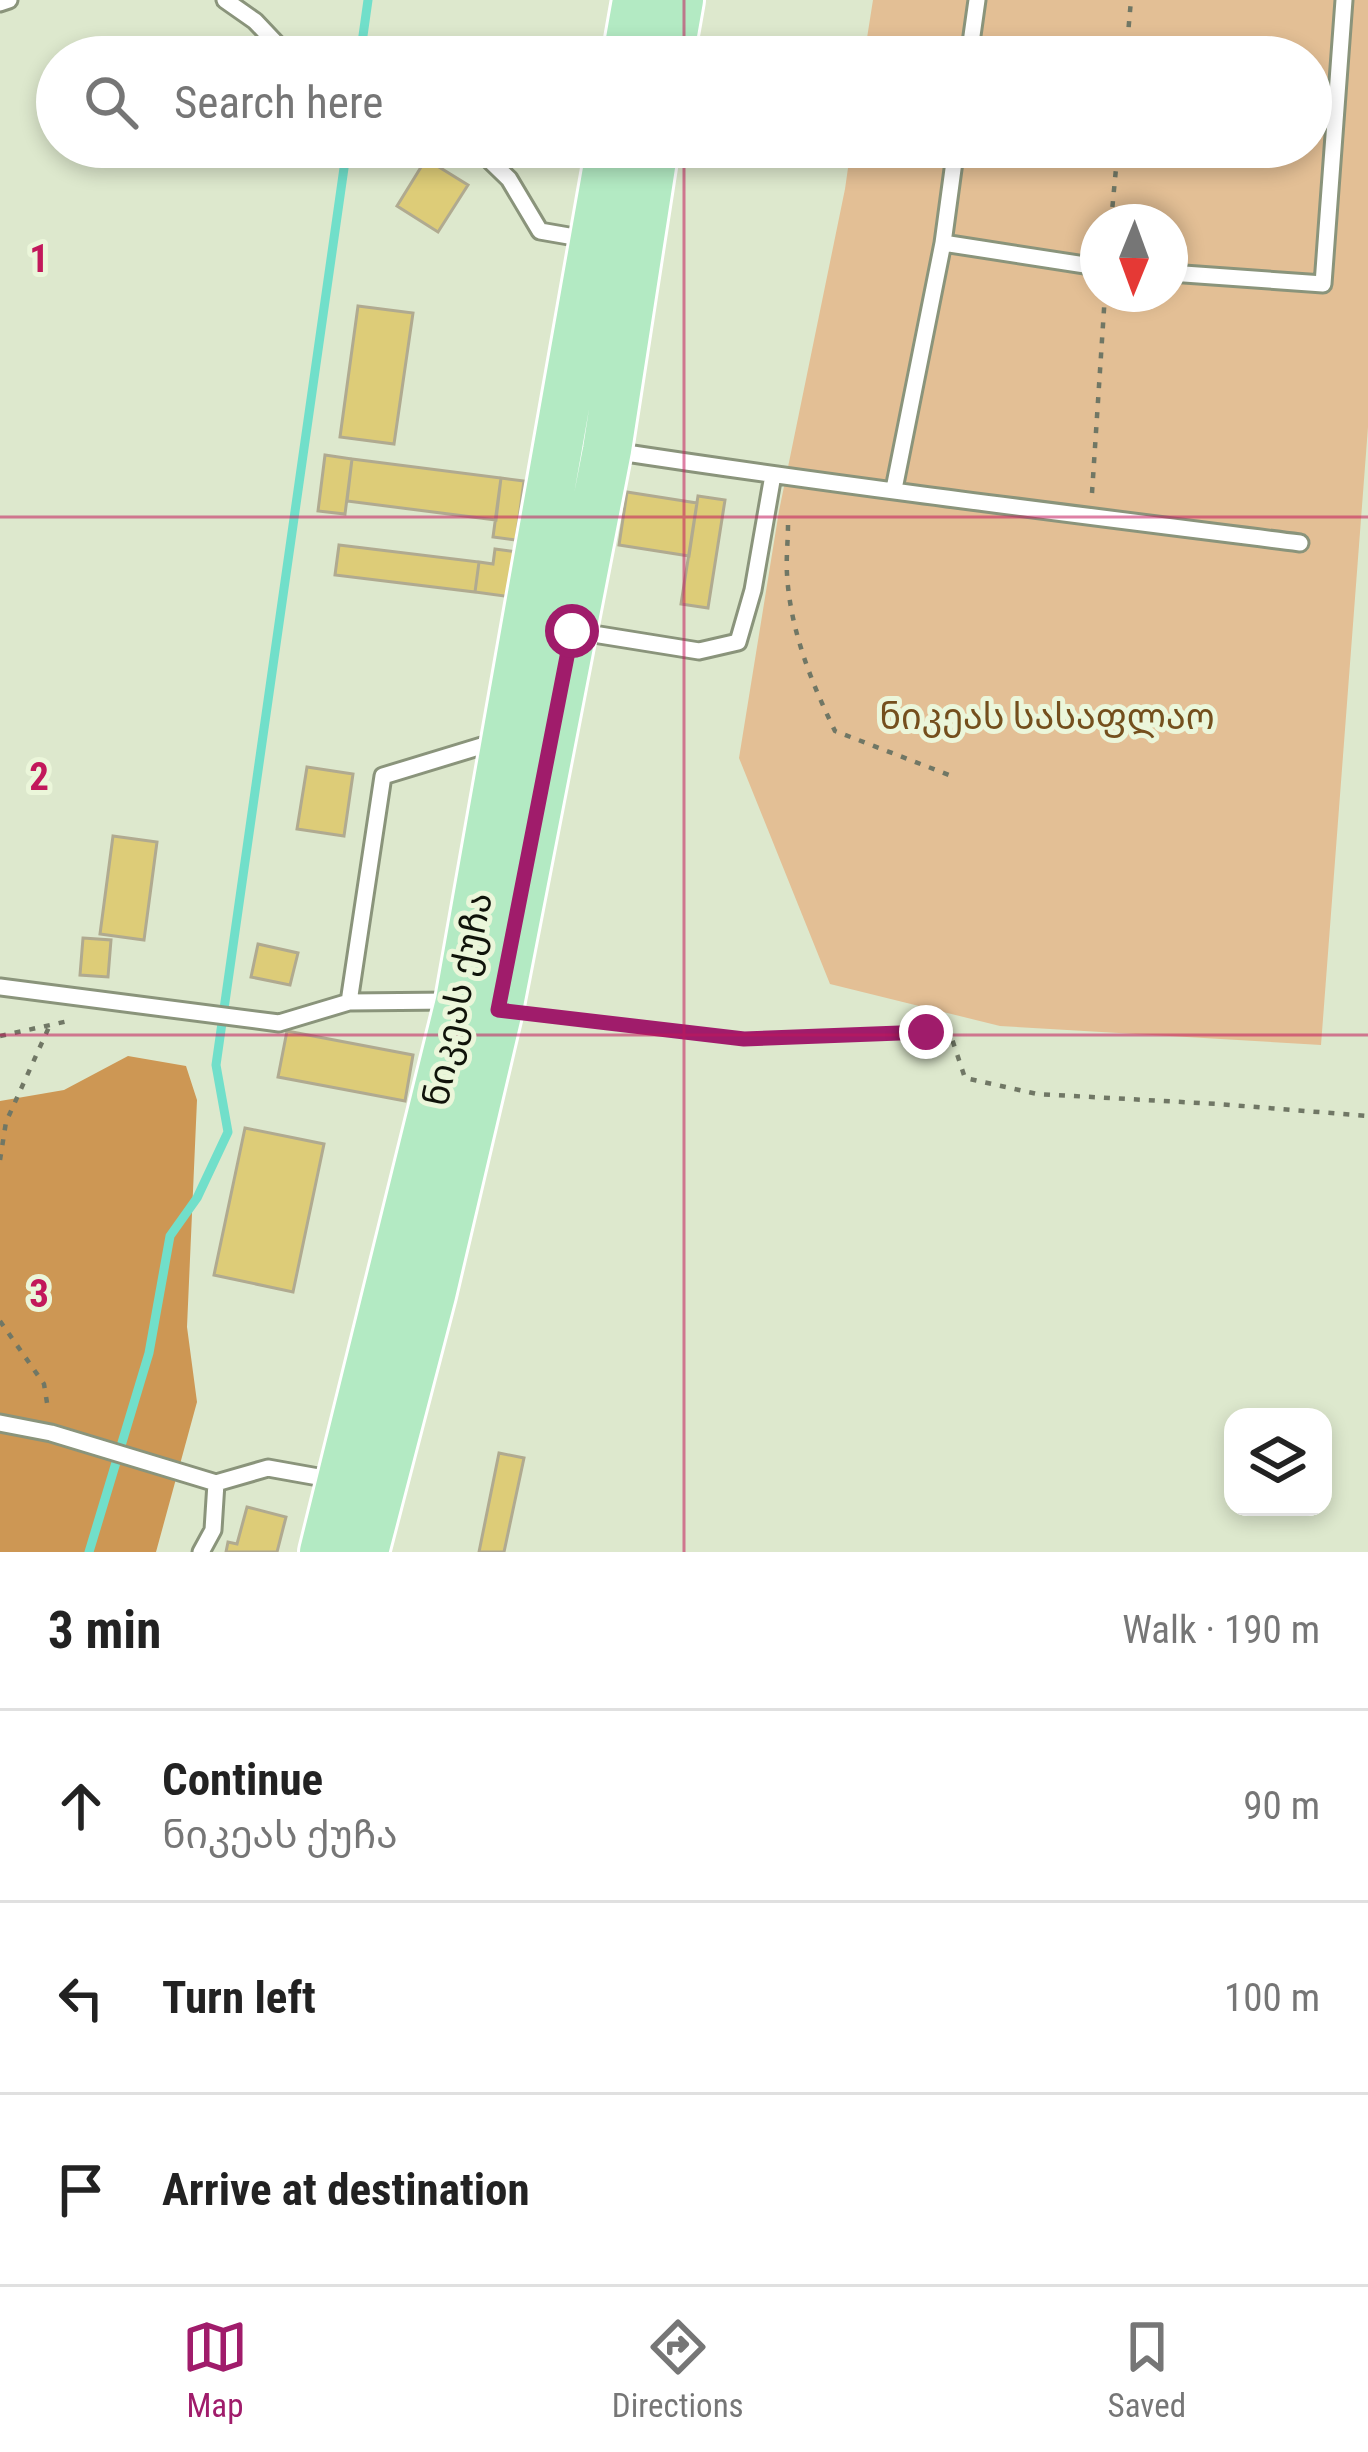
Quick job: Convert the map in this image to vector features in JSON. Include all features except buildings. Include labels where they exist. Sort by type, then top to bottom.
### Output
[{"type":"main road","points":[[631,36],[637,0]]},
{"type":"main road","points":[[673,36],[679,0]]},
{"type":"main road","name":"ნიკეას ქუჩა","points":[[364,1552],[431,1295],[479,1005],[507,739],[607,168]]},
{"type":"main road","name":"ნიკეას ქუჩა","points":[[324,1552],[479,1005],[572,631],[607,450],[651,168]]},
{"type":"lane","points":[[0,3],[9,0]]},
{"type":"lane","points":[[225,0],[269,36]]},
{"type":"lane","points":[[972,36],[977,0]]},
{"type":"lane","points":[[1332,162],[1344,0]]},
{"type":"lane","points":[[498,168],[540,231],[595,240]]},
{"type":"lane","points":[[894,489],[953,168]]},
{"type":"lane","points":[[1188,274],[1323,284],[1332,168]]},
{"type":"lane","points":[[943,242],[1080,264]]},
{"type":"lane","points":[[607,450],[1300,543]]},
{"type":"lane","points":[[572,631],[699,651],[738,642],[781,476]]},
{"type":"lane","points":[[350,1002],[383,776],[507,739]]},
{"type":"lane","points":[[0,987],[279,1023],[350,1002],[479,1005]]},
{"type":"lane","points":[[0,1423],[52,1433],[215,1483],[268,1468],[344,1482]]},
{"type":"lane","points":[[201,1552],[213,1529],[215,1483]]},
{"type":"path","points":[[1128,36],[1131,0]]},
{"type":"path","points":[[1113,204],[1116,168]]},
{"type":"path","points":[[1090,517],[1104,312]]},
{"type":"path","points":[[781,476],[794,617],[811,682],[835,731],[949,776]]},
{"type":"path","points":[[0,1036],[131,1004]]},
{"type":"path","points":[[479,1005],[744,1039],[926,1032],[951,1036],[965,1078],[1037,1094],[1368,1116]]},
{"type":"path","points":[[0,1160],[6,1122],[49,1027]]},
{"type":"path","points":[[0,1321],[44,1384],[52,1433]]},
{"type":"green space","name":"ნიკეას სასაფლაო","points":[[873,0],[1368,0],[1368,427],[1321,1045],[1000,1026],[830,984],[739,758],[779,511],[848,168],[1332,168],[1332,36],[867,36]]},
{"type":"shaded area","points":[[128,1056],[186,1066],[197,1100],[187,1327],[197,1402],[156,1552],[0,1552],[0,1101],[64,1090]]},
{"type":"waterway","points":[[363,36],[368,0]]},
{"type":"waterway","points":[[89,1552],[149,1353],[170,1236],[197,1198],[228,1132],[216,1065],[344,168]]},
{"type":"route","points":[[572,631],[498,1010],[744,1039],[926,1032]]}]
